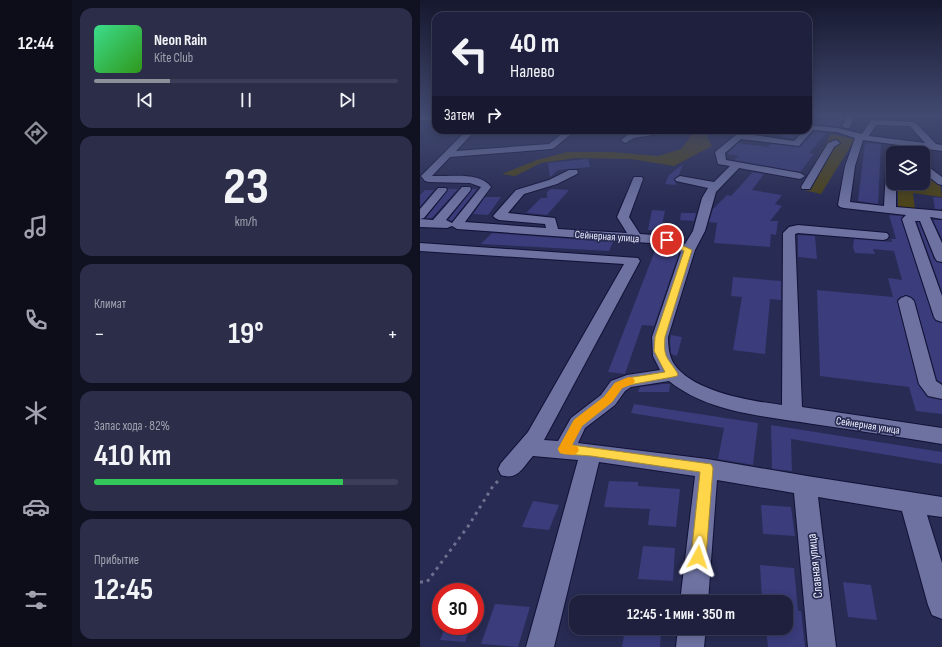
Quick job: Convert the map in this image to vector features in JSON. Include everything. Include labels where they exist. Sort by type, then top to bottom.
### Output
[{"type":"street","points":[[455,146],[426,176],[429,179],[470,180],[483,183],[486,187],[457,225]]},
{"type":"street","points":[[446,155],[549,146]]},
{"type":"street","points":[[727,146],[720,152],[721,162],[800,176]]},
{"type":"street","points":[[806,187],[830,146]]},
{"type":"street","points":[[857,146],[850,166],[844,205],[941,214]]},
{"type":"street","points":[[930,156],[942,158]]},
{"type":"street","points":[[930,161],[942,170]]},
{"type":"street","points":[[688,250],[699,231],[708,198],[716,186],[737,165]]},
{"type":"street","points":[[552,232],[552,221],[499,216],[520,192],[553,182],[572,172]]},
{"type":"street","points":[[930,173],[942,182]]},
{"type":"street","points":[[635,238],[632,229],[623,217],[638,179]]},
{"type":"street","points":[[680,179],[716,186]]},
{"type":"street","points":[[437,223],[466,189]]},
{"type":"street","points":[[420,216],[442,190]]},
{"type":"street","points":[[890,190],[890,210]]},
{"type":"street","points":[[941,214],[925,218],[911,217],[908,219],[942,318]]},
{"type":"street","points":[[925,218],[942,258]]},
{"type":"street","name":"Сейнерная улица","points":[[420,223],[667,240],[688,250],[660,337],[659,351],[667,367],[681,381],[705,394],[757,409],[942,436]]},
{"type":"street","points":[[792,413],[789,233],[798,229],[883,236]]},
{"type":"street","points":[[420,247],[633,260],[535,438],[509,469]]},
{"type":"street","points":[[906,301],[928,384],[935,391],[942,392]]},
{"type":"street","points":[[564,449],[578,423],[608,400],[618,386],[627,381],[649,379],[673,374]]},
{"type":"street","points":[[527,447],[591,452],[707,468],[805,486],[942,507]]},
{"type":"street","points":[[540,647],[591,452]]},
{"type":"street","points":[[695,595],[707,468]]},
{"type":"street","name":"Славная улица","points":[[805,486],[822,647]]},
{"type":"street","points":[[911,502],[942,605]]},
{"type":"street","points":[[690,647],[691,635]]},
{"type":"path","points":[[420,582],[427,582],[469,525],[493,486],[509,469]]},
{"type":"shaded area","points":[[683,146],[712,146],[674,166],[631,159],[576,158],[541,163],[515,176],[502,174],[537,160],[567,152],[613,152],[658,156],[681,149]]},
{"type":"shaded area","points":[[824,146],[851,146],[821,194],[800,189]]},
{"type":"shaded area","points":[[930,176],[940,184],[942,197],[913,193],[915,210],[898,208],[898,190],[930,190]]},
{"type":"building","points":[[735,146],[815,146],[809,153],[814,154],[800,172],[734,160],[739,156],[727,154]]},
{"type":"building","points":[[865,146],[881,146],[878,204],[858,201]]},
{"type":"building","points":[[588,159],[590,167],[558,170],[550,177],[548,163]]},
{"type":"building","points":[[683,164],[679,175],[674,179],[676,182],[675,185],[665,184],[669,175]]},
{"type":"building","points":[[753,172],[764,174],[752,190],[782,195],[775,204],[782,206],[770,221],[778,221],[776,235],[771,234],[770,247],[714,243],[717,223],[709,222],[713,209],[727,195],[731,196]]},
{"type":"building","points":[[448,189],[458,189],[432,218],[426,218]]},
{"type":"building","points":[[472,189],[477,189],[452,221],[448,220]]},
{"type":"building","points":[[551,189],[569,190],[547,215],[526,213],[541,198],[547,198],[547,192]]},
{"type":"building","points":[[425,190],[434,190],[420,207],[420,195]]},
{"type":"building","points":[[485,197],[501,197],[488,215],[473,214]]},
{"type":"building","points":[[933,197],[942,198],[942,209],[935,209]]},
{"type":"building","points":[[652,210],[665,211],[661,230],[648,230]]},
{"type":"building","points":[[681,213],[696,213],[694,221],[680,220]]},
{"type":"building","points":[[889,215],[903,216],[901,219],[933,317],[936,321],[942,323],[942,383],[937,380],[915,301],[907,295],[900,297],[897,300],[918,384],[927,397],[942,400],[942,414],[916,411],[909,387],[820,376],[817,290],[893,297],[888,278],[902,280],[894,251],[873,249],[875,254],[855,253],[853,247],[854,239],[892,242],[891,239],[896,239]]},
{"type":"building","points":[[933,220],[942,220],[942,239]]},
{"type":"building","points":[[917,222],[919,222],[934,259],[937,262],[942,263],[942,292]]},
{"type":"building","points":[[492,233],[613,242],[609,251],[481,244]]},
{"type":"building","points":[[798,235],[815,236],[817,259],[798,257]]},
{"type":"building","points":[[656,248],[668,249],[667,251],[679,253],[654,326],[642,325],[625,374],[608,372]]},
{"type":"building","points":[[733,277],[781,281],[781,300],[770,299],[765,354],[733,350],[742,297],[731,296]]},
{"type":"building","points":[[671,335],[682,337],[677,356],[671,354]]},
{"type":"building","points":[[670,384],[669,392],[638,392],[640,387]]},
{"type":"building","points":[[634,404],[758,423],[753,465],[718,459],[724,428],[631,413]]},
{"type":"building","points":[[771,425],[942,452],[942,464],[791,439],[792,471],[772,469]]},
{"type":"building","points":[[609,481],[638,482],[638,486],[680,489],[676,527],[648,525],[650,509],[604,507]]},
{"type":"building","points":[[533,501],[559,505],[549,530],[522,527]]},
{"type":"building","points":[[761,505],[791,507],[795,536],[763,534]]},
{"type":"building","points":[[643,546],[675,548],[673,581],[638,579]]},
{"type":"building","points":[[760,565],[794,568],[798,611],[801,611],[805,647],[768,647],[767,635],[793,635],[793,595],[762,595]]},
{"type":"building","points":[[843,582],[871,585],[877,620],[848,617]]},
{"type":"building","points":[[495,604],[530,607],[518,647],[481,644]]},
{"type":"building","points":[[442,635],[468,635],[465,642],[440,640]]},
{"type":"building","points":[[624,635],[661,635],[660,647],[622,647]]},
{"type":"slow traffic","points":[[573,450],[564,449],[578,423],[589,413],[608,400],[618,386],[629,381]]},
{"type":"route","points":[[667,240],[688,250],[660,337],[659,351],[667,367],[673,374],[649,379],[627,381],[618,386],[608,400],[589,413],[578,423],[564,449],[707,468],[698,557]]}]
